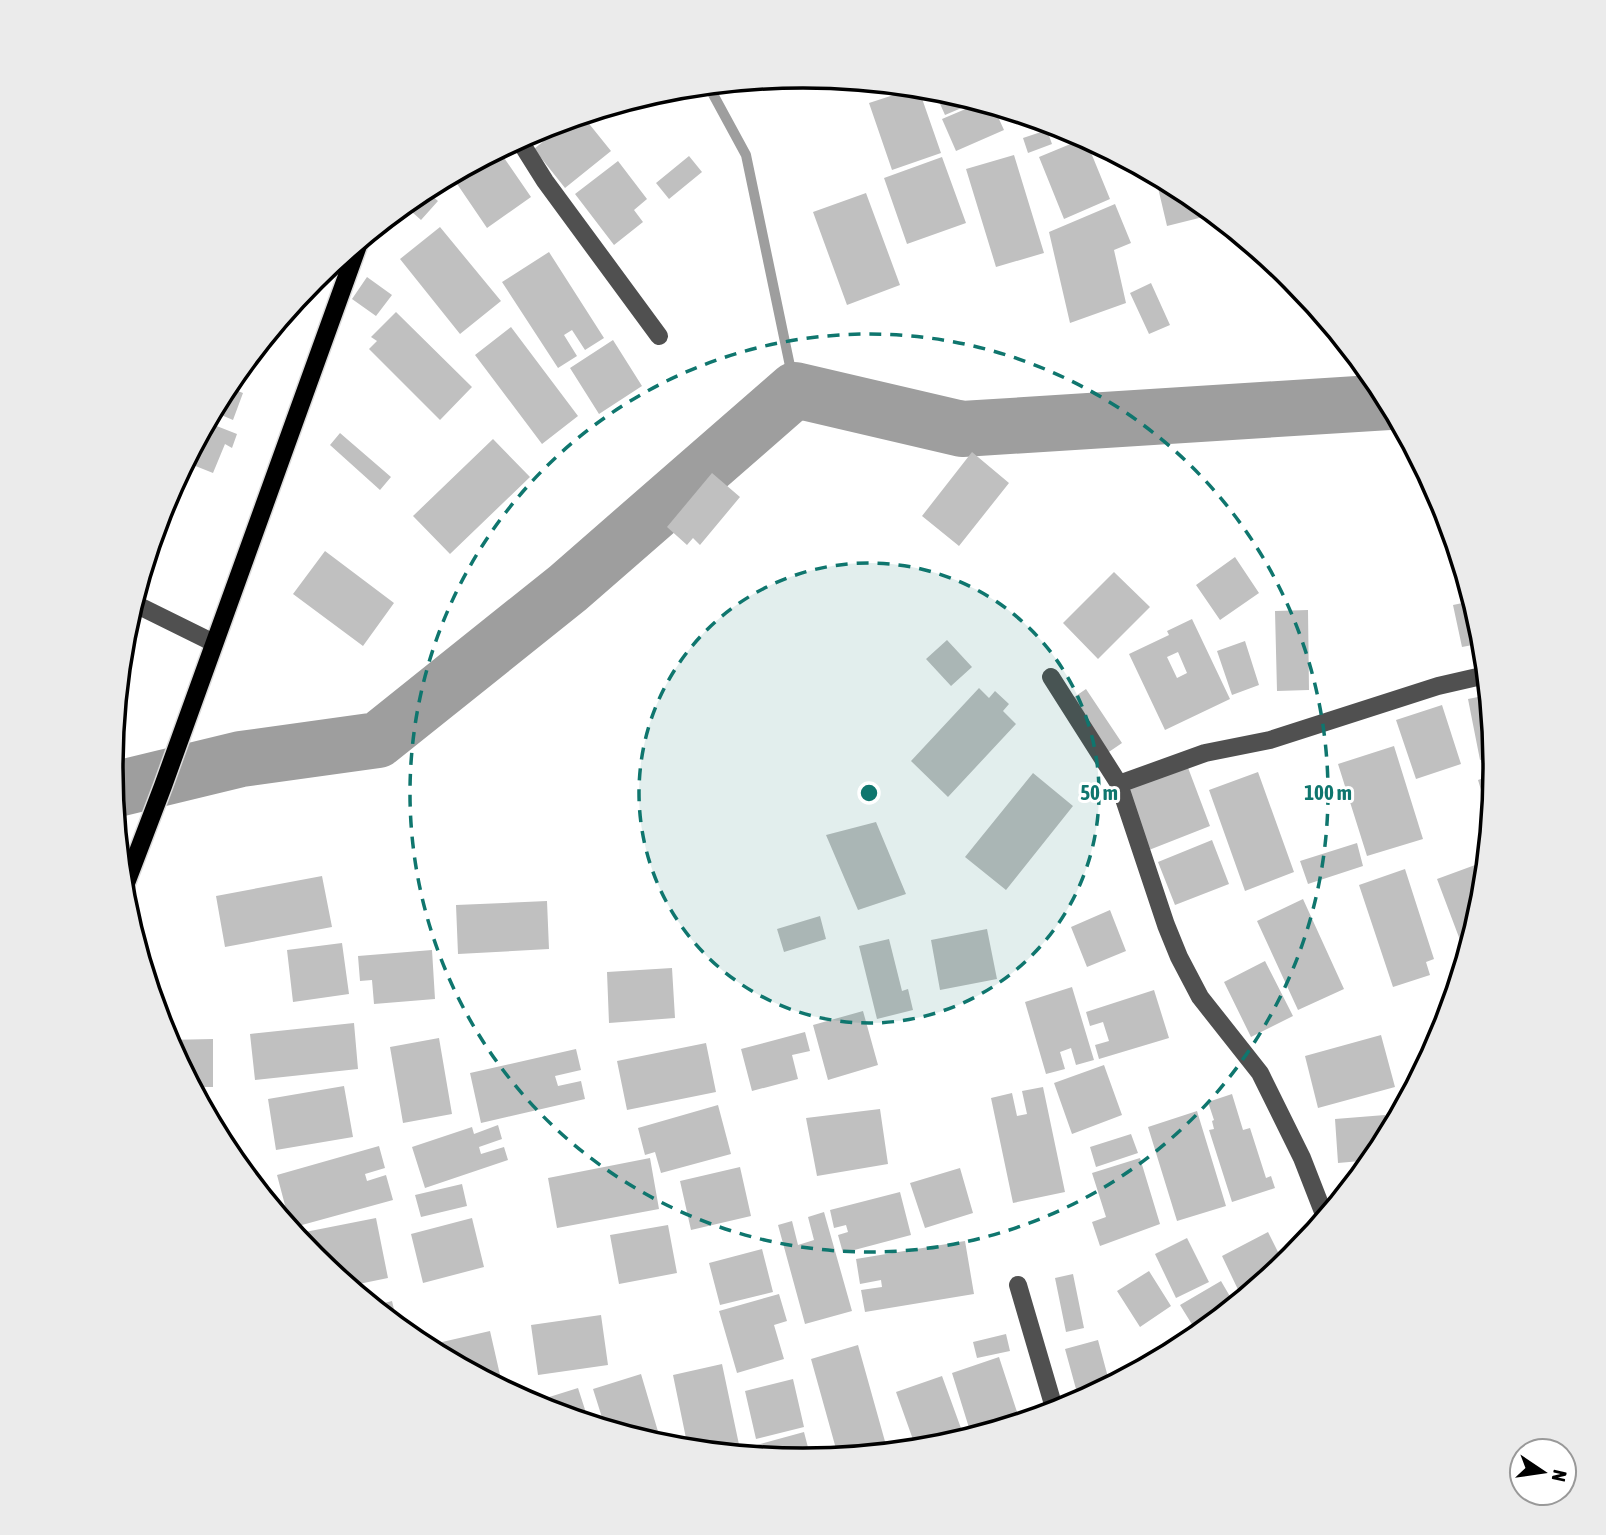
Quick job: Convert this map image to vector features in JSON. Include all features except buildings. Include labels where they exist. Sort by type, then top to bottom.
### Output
[{"type":"main road","points":[[131,870],[354,257]]},
{"type":"street","points":[[524,148],[545,181],[659,336]]},
{"type":"street","points":[[142,608],[214,643]]},
{"type":"street","points":[[1051,677],[1119,784],[1179,957],[1200,996],[1260,1073],[1302,1158],[1321,1207]]},
{"type":"street","points":[[1119,784],[1205,753],[1270,740],[1438,686],[1477,677]]},
{"type":"street","points":[[1018,1285],[1052,1400]]},
{"type":"waterway","points":[[712,93],[746,155],[795,390]]},
{"type":"waterway","points":[[123,787],[241,759],[378,740],[568,588],[795,390],[962,429],[1376,403]]}]
